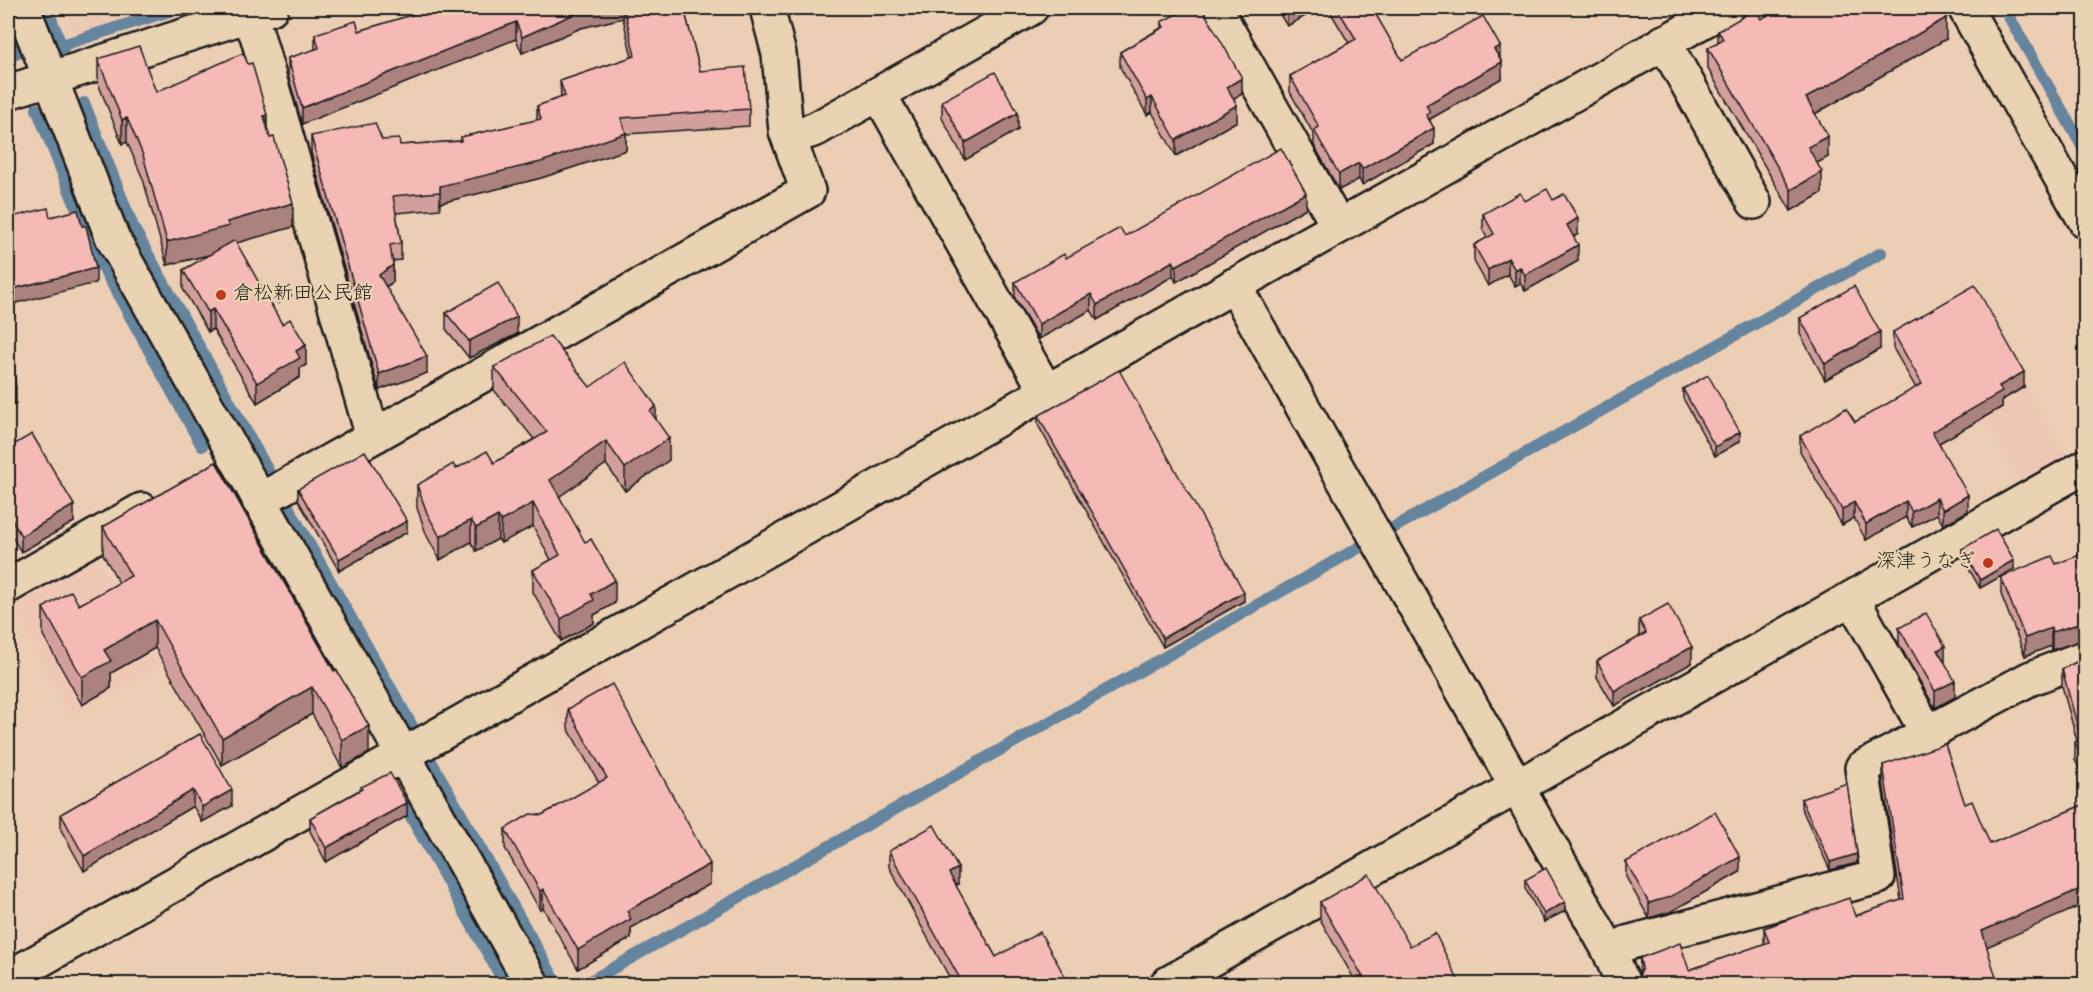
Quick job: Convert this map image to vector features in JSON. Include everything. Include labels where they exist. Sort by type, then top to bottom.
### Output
[{"type":"street","points":[[23,8],[113,239],[224,463],[259,501],[532,984]]},
{"type":"street","points":[[259,501],[808,191],[789,138],[779,54],[767,8]]},
{"type":"street","points":[[789,138],[816,129],[1031,8]]},
{"type":"street","points":[[1215,8],[1338,226]]},
{"type":"street","points":[[8,978],[1726,8]]},
{"type":"street","points":[[1965,8],[2085,222]]},
{"type":"street","points":[[8,92],[254,10],[257,35],[369,423],[376,435]]},
{"type":"street","points":[[1664,42],[1754,202]]},
{"type":"street","points":[[879,94],[1046,391]]},
{"type":"street","points":[[1234,285],[1610,952],[1623,984]]},
{"type":"street","points":[[1167,984],[2085,466]]},
{"type":"street","points":[[8,586],[173,492]]},
{"type":"street","points":[[1852,598],[1928,734]]},
{"type":"street","points":[[1610,952],[1627,943],[1878,878],[1863,768],[2029,679],[2085,657]]},
{"type":"path","points":[[260,313],[309,285],[328,280]]},
{"type":"shaded area","points":[[65,8],[161,8],[75,35]]},
{"type":"shaded area","points":[[1975,293],[2067,457],[2020,484],[1985,420],[1978,424],[1922,323]]},
{"type":"shaded area","points":[[94,553],[158,666],[70,716],[8,601]]},
{"type":"shaded area","points":[[593,663],[727,901],[677,929],[543,692]]},
{"type":"building","points":[[434,8],[597,8],[581,11],[522,37],[516,22],[302,108],[288,58],[319,48],[315,34],[356,21],[359,31]]},
{"type":"building","points":[[624,8],[684,8],[700,71],[745,67],[749,109],[621,118],[626,133],[541,162],[440,186],[440,192],[393,196],[401,243],[390,245],[393,265],[379,275],[427,356],[379,374],[311,136],[375,123],[382,140],[399,139],[400,145],[461,141],[461,137],[541,119],[537,106],[565,96],[560,81],[635,56]]},
{"type":"building","points":[[1188,8],[1202,8],[1242,78],[1227,87],[1237,105],[1176,140],[1152,97],[1147,100],[1120,52],[1164,27],[1161,22]]},
{"type":"building","points":[[1337,8],[1372,8],[1402,60],[1483,16],[1500,46],[1494,49],[1502,62],[1426,105],[1430,112],[1426,115],[1434,128],[1362,169],[1359,163],[1339,174],[1314,130],[1319,127],[1290,76],[1356,39]]},
{"type":"building","points":[[1781,8],[1793,8],[1796,12],[1804,8],[1940,8],[1946,18],[1806,98],[1828,136],[1808,147],[1822,172],[1791,190],[1708,48],[1723,39],[1718,31],[1756,9],[1761,19]]},
{"type":"building","points":[[139,46],[156,92],[243,53],[248,64],[252,63],[267,115],[264,116],[270,138],[274,137],[293,203],[227,222],[229,226],[167,242],[143,155],[127,118],[122,120],[98,59]]},
{"type":"building","points":[[995,72],[1018,113],[965,143],[942,101]]},
{"type":"building","points":[[1281,148],[1306,193],[1176,266],[1173,261],[1097,305],[1091,294],[1039,324],[1015,282],[1064,254],[1066,258],[1120,228],[1125,236]]},
{"type":"building","points":[[1547,189],[1553,200],[1564,194],[1578,218],[1567,225],[1578,245],[1525,275],[1520,267],[1515,270],[1508,258],[1488,270],[1474,245],[1494,234],[1483,214],[1520,193],[1525,201]]},
{"type":"building","points":[[48,208],[50,217],[78,210],[82,226],[86,226],[96,268],[8,290],[8,218]]},
{"type":"building","points":[[235,240],[282,324],[290,319],[306,345],[296,351],[300,358],[257,383],[213,309],[208,312],[183,270]]},
{"type":"building","points":[[498,283],[517,317],[469,341],[446,313]]},
{"type":"building","points":[[1975,285],[2024,372],[1999,386],[2002,392],[1932,432],[1968,495],[1943,510],[1937,498],[1912,512],[1906,501],[1866,524],[1854,502],[1842,510],[1800,436],[1846,408],[1855,422],[1922,384],[1893,332]]},
{"type":"building","points":[[1854,286],[1880,332],[1825,364],[1800,318]]},
{"type":"building","points":[[8,322],[16,388],[8,393]]},
{"type":"building","points":[[550,336],[590,387],[625,362],[656,406],[650,411],[669,438],[625,468],[606,441],[550,480],[585,542],[591,539],[615,580],[591,594],[594,600],[561,619],[533,570],[560,555],[533,503],[501,521],[498,516],[476,528],[471,520],[440,537],[427,513],[417,485],[453,464],[456,469],[487,451],[494,463],[547,432],[494,367]]},
{"type":"building","points":[[1119,370],[1244,592],[1163,638],[1038,416]]},
{"type":"building","points":[[1708,375],[1740,432],[1715,447],[1683,389]]},
{"type":"building","points":[[32,434],[74,505],[21,536],[8,512],[8,448]]},
{"type":"building","points":[[365,451],[407,521],[339,559],[298,489]]},
{"type":"building","points":[[216,462],[334,671],[336,669],[369,726],[342,740],[312,687],[222,738],[155,620],[104,650],[111,661],[82,677],[43,608],[71,591],[79,605],[131,576],[103,527]]},
{"type":"building","name":"深津うなぎ","points":[[1996,529],[2014,560],[1980,580],[1962,549]]},
{"type":"building","points":[[2085,553],[2085,622],[2052,632],[2051,628],[2025,638],[2001,577],[2052,556],[2056,564]]},
{"type":"building","points":[[1668,604],[1692,647],[1614,691],[1597,661],[1646,633],[1639,620]]},
{"type":"building","points":[[1926,613],[1945,646],[1938,650],[1955,681],[1935,691],[1899,628]]},
{"type":"building","points":[[2085,658],[2085,763],[2075,742],[2081,739],[2062,669]]},
{"type":"building","points":[[612,684],[710,864],[627,911],[631,919],[578,950],[543,889],[540,891],[505,829],[530,814],[542,815],[607,778],[568,709]]},
{"type":"building","points":[[200,734],[232,790],[202,807],[193,790],[84,856],[61,814]]},
{"type":"building","points":[[1945,744],[1965,804],[1972,801],[1990,844],[2085,804],[2085,887],[1982,931],[1998,984],[1631,984],[1639,978],[1642,968],[1640,958],[1680,943],[1689,970],[1769,942],[1764,928],[1849,898],[1855,916],[1904,899],[1883,765]]},
{"type":"building","points":[[390,773],[407,803],[326,848],[310,818],[362,789],[361,787]]},
{"type":"building","points":[[1847,783],[1857,854],[1830,862],[1801,799]]},
{"type":"building","points":[[1715,812],[1740,857],[1670,897],[1649,903],[1626,862]]},
{"type":"building","points":[[934,825],[958,868],[949,873],[996,957],[1040,932],[1069,984],[1032,984],[1030,980],[1022,984],[963,984],[889,851]]},
{"type":"building","points":[[1546,868],[1565,902],[1544,914],[1525,880]]},
{"type":"building","points":[[1369,874],[1410,946],[1435,933],[1460,984],[1367,984],[1320,902]]},
{"type":"waterway","points":[[47,8],[63,50]]},
{"type":"waterway","points":[[62,45],[179,8]]},
{"type":"waterway","points":[[1033,19],[1054,8]]},
{"type":"waterway","points":[[2004,8],[2086,153]]},
{"type":"waterway","points":[[8,30],[16,54]]},
{"type":"waterway","points":[[84,103],[134,229],[272,478]]},
{"type":"waterway","points":[[37,109],[93,249],[202,446]]},
{"type":"waterway","points":[[1386,532],[1881,253]]},
{"type":"waterway","points":[[286,503],[412,726]]},
{"type":"waterway","points":[[585,984],[1367,543]]},
{"type":"waterway","points":[[431,761],[557,984]]},
{"type":"waterway","points":[[400,797],[505,984]]},
{"type":"place","name":"倉松新田公民館","points":[[221,295]]},
{"type":"place","name":"深津うなぎ","points":[[1988,563]]}]
